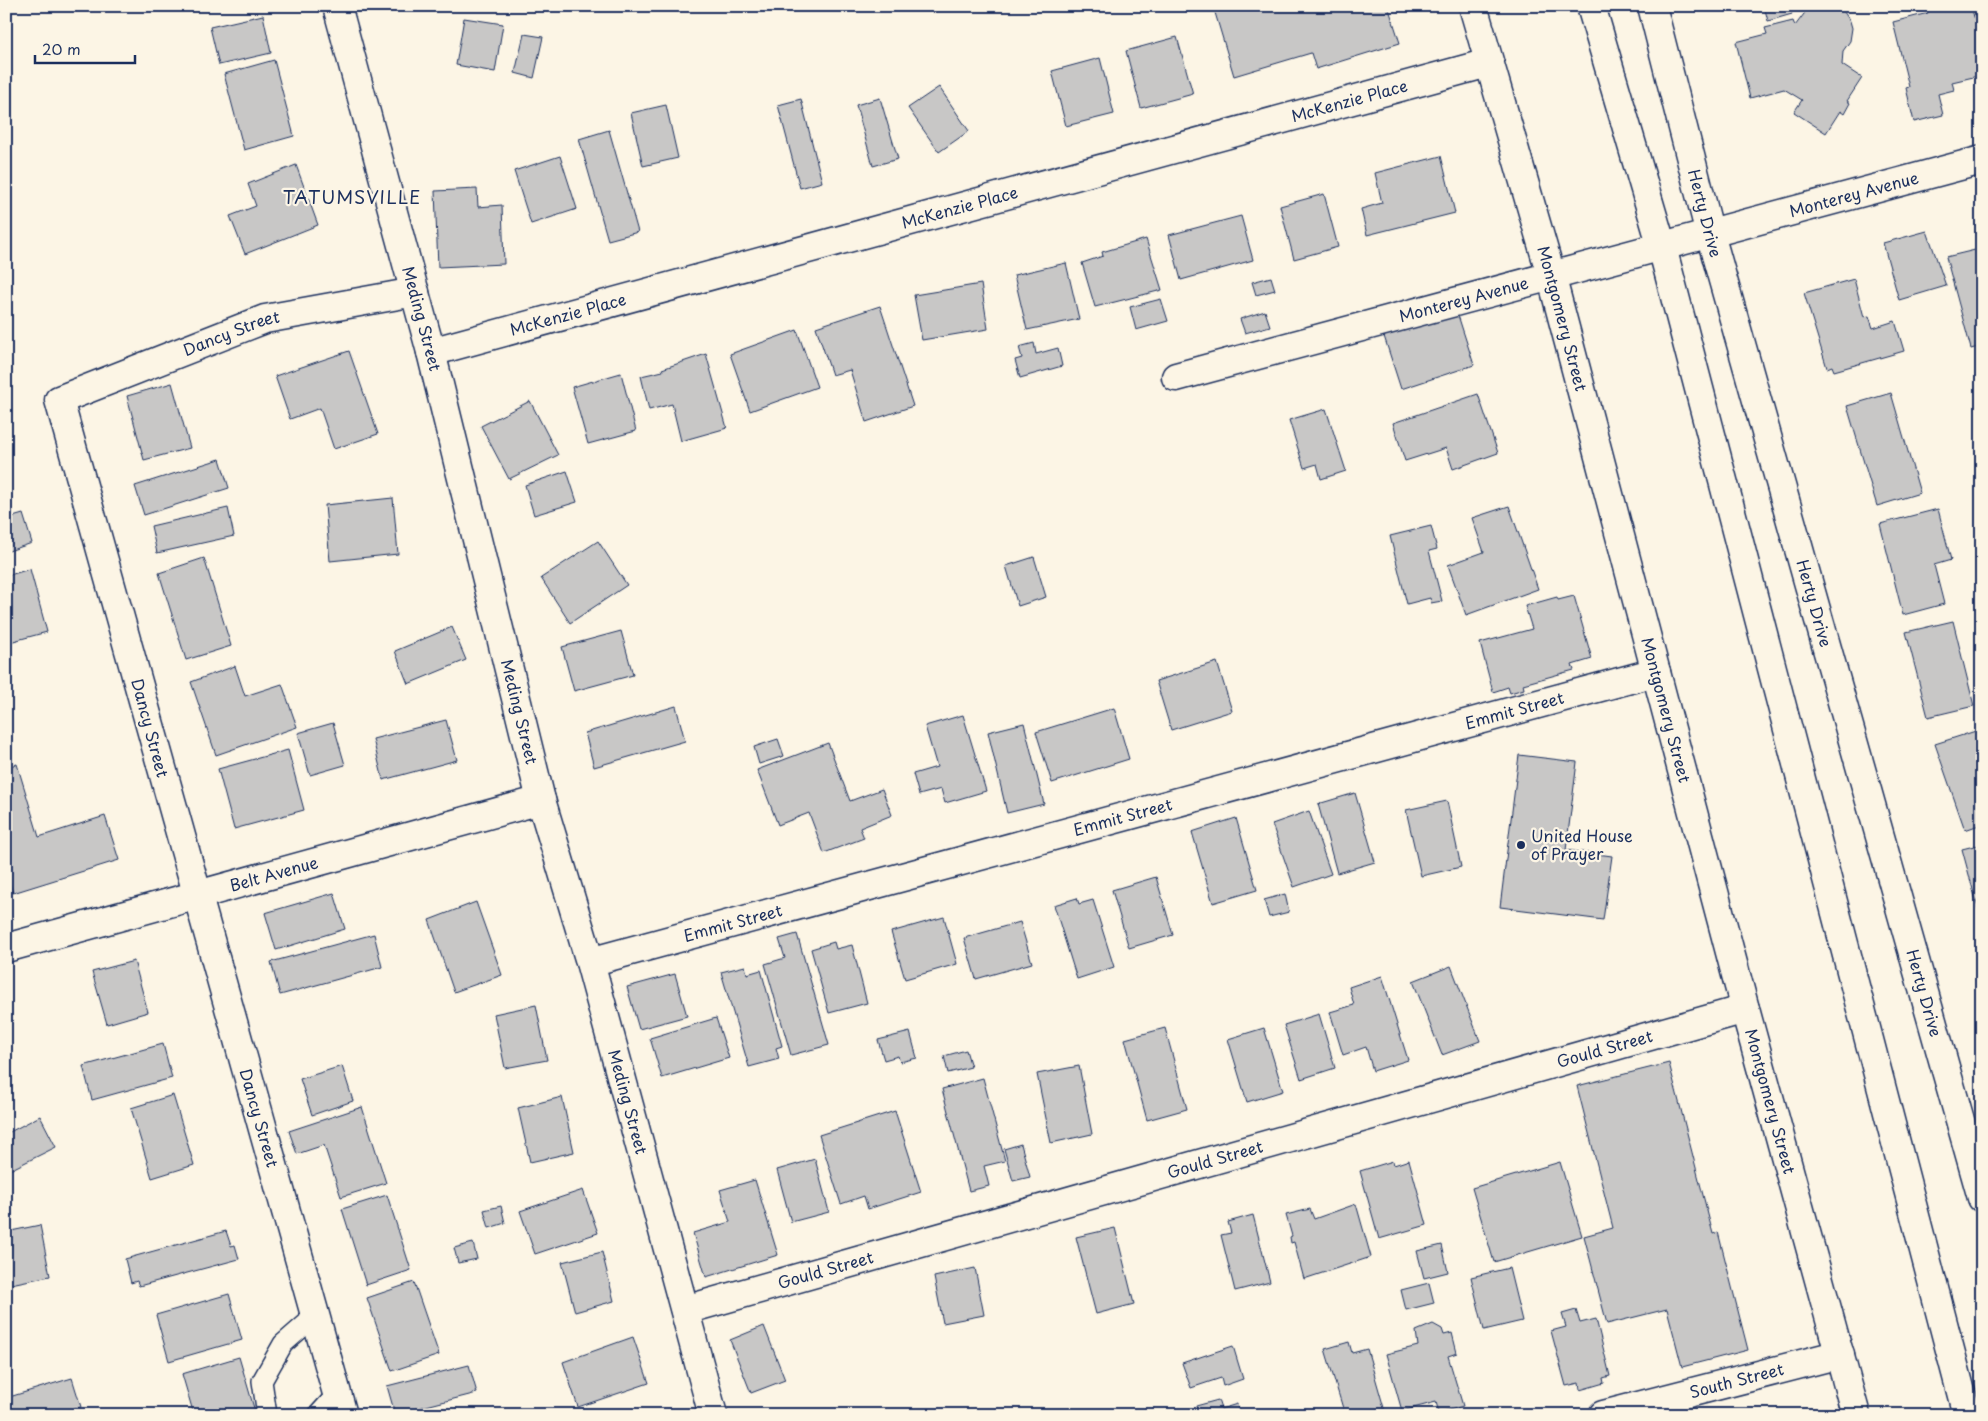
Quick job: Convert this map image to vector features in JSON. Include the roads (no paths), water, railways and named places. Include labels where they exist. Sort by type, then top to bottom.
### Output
[{"type":"street","name":"Meding Street","points":[[337,6],[431,352],[542,800],[590,962],[713,1415]]},
{"type":"street","name":"Montgomery Street","points":[[1473,6],[1551,275],[1745,1010],[1856,1415]]},
{"type":"street","points":[[1591,6],[1662,247],[1966,1415]]},
{"type":"street","name":"Herty Drive","points":[[1652,6],[1710,234],[1982,1198]]},
{"type":"street","name":"McKenzie Place","points":[[431,352],[1488,63]]},
{"type":"street","name":"Monterey Avenue","points":[[1176,377],[1982,160]]},
{"type":"street","name":"Dancy Street","points":[[340,1404],[59,400],[265,319],[414,292]]},
{"type":"street","name":"Emmit Street","points":[[590,962],[1656,672]]},
{"type":"street","name":"Belt Avenue","points":[[6,948],[542,800]]},
{"type":"street","name":"Gould Street","points":[[685,1310],[1745,1010]]},
{"type":"street","name":"South Street","points":[[1603,1415],[1840,1354]]},
{"type":"lane","points":[[267,1415],[262,1381],[283,1344],[315,1316]]},
{"type":"lane","points":[[318,1415],[340,1404]]},
{"type":"place","name":"United House of Prayer","points":[[1521,845]]},
{"type":"district","name":"TATUMSVILLE","points":[[352,198]]}]
